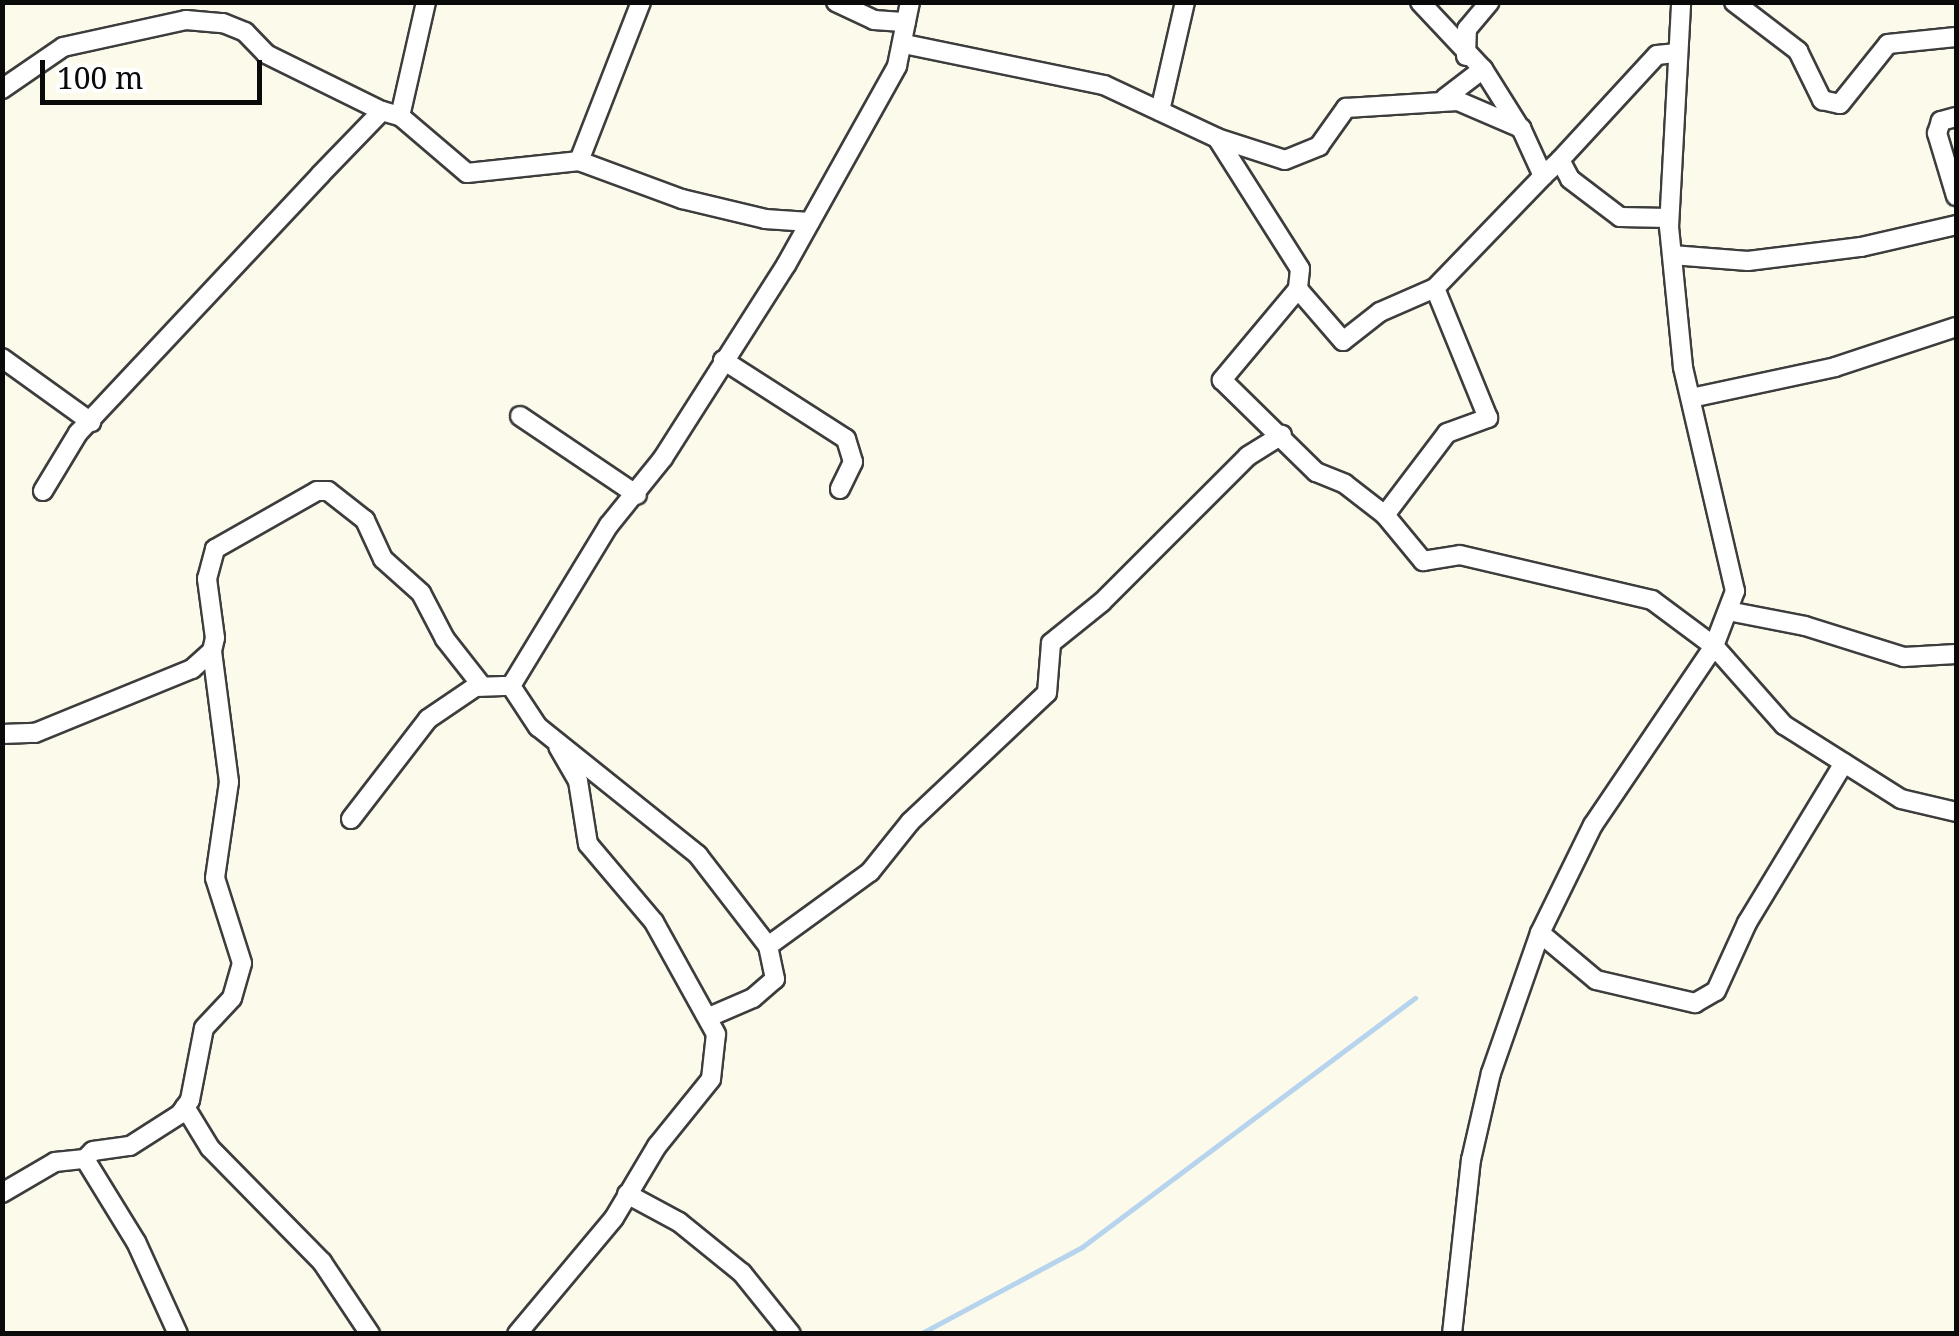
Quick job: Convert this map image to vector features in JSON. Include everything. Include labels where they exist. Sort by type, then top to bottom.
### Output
[{"type":"street","points":[[43,491],[91,422],[391,114],[426,2]]},
{"type":"street","points":[[578,161],[640,2]]},
{"type":"street","points":[[836,2],[874,20],[906,22]]},
{"type":"street","points":[[511,686],[609,525],[637,495],[810,222],[904,44],[910,2]]},
{"type":"street","points":[[1160,111],[1185,2]]},
{"type":"street","points":[[1420,2],[1466,56],[1483,69],[1521,128],[1543,176]]},
{"type":"street","points":[[1466,56],[1467,29],[1490,2]]},
{"type":"street","points":[[1452,1334],[1470,1160],[1491,1073],[1540,933],[1593,825],[1714,646],[1735,591],[1690,398],[1672,255],[1669,218],[1681,2]]},
{"type":"street","points":[[1734,2],[1798,51],[1822,100],[1840,104],[1888,44],[1956,36]]},
{"type":"street","points":[[2,89],[63,47],[186,20],[223,22],[245,32],[266,54],[391,114],[467,173],[578,161],[682,199],[765,219],[810,222]]},
{"type":"street","points":[[904,44],[1104,85],[1217,138],[1285,160],[1304,156],[1346,108],[1446,98],[1521,128]]},
{"type":"street","points":[[1298,289],[1343,341],[1380,312],[1434,288],[1657,55],[1677,52]]},
{"type":"street","points":[[1446,98],[1483,69]]},
{"type":"street","points":[[1956,116],[1941,121],[1937,133],[1956,196]]},
{"type":"street","points":[[1217,138],[1300,269],[1298,289],[1222,380],[1316,472],[1346,484],[1385,515],[1423,562],[1460,555],[1652,600],[1714,646],[1784,725],[1901,799],[1956,812]]},
{"type":"street","points":[[1560,160],[1570,178],[1620,217],[1669,218]]},
{"type":"street","points":[[1672,255],[1748,261],[1862,247],[1956,225]]},
{"type":"street","points":[[1385,515],[1447,433],[1488,418],[1434,288]]},
{"type":"street","points":[[1690,398],[1836,367],[1956,327]]},
{"type":"street","points":[[2,358],[91,422]]},
{"type":"street","points":[[723,360],[846,439],[852,462],[840,489]]},
{"type":"street","points":[[520,416],[637,495]]},
{"type":"street","points":[[768,946],[870,872],[910,822],[1047,693],[1044,668],[1051,643],[1102,602],[1248,456],[1282,435]]},
{"type":"street","points":[[2,1193],[55,1162],[85,1159],[93,1151],[130,1146],[185,1107],[204,1028],[232,998],[242,964],[215,878],[229,782],[212,651],[215,612],[207,578],[215,550],[305,497],[328,492],[365,520],[383,559],[421,593],[445,639],[482,686]]},
{"type":"street","points":[[1728,611],[1805,626],[1904,657],[1956,654]]},
{"type":"street","points":[[4,736],[35,732],[126,699],[192,669],[212,651]]},
{"type":"street","points":[[351,819],[428,719],[482,686],[511,686]]},
{"type":"street","points":[[511,686],[552,738],[578,781],[588,844],[644,908],[716,1034],[710,1079],[627,1194],[516,1334]]},
{"type":"street","points":[[552,738],[698,855],[768,946],[774,979],[752,998],[708,1017]]},
{"type":"street","points":[[1540,933],[1596,980],[1695,1003],[1716,991],[1746,923],[1844,763]]},
{"type":"street","points":[[185,1107],[210,1148],[322,1262],[370,1334]]},
{"type":"street","points":[[85,1159],[136,1242],[178,1334]]},
{"type":"street","points":[[627,1194],[679,1222],[742,1273],[792,1334]]},
{"type":"waterway","points":[[920,1334],[1082,1247],[1415,998]]}]
